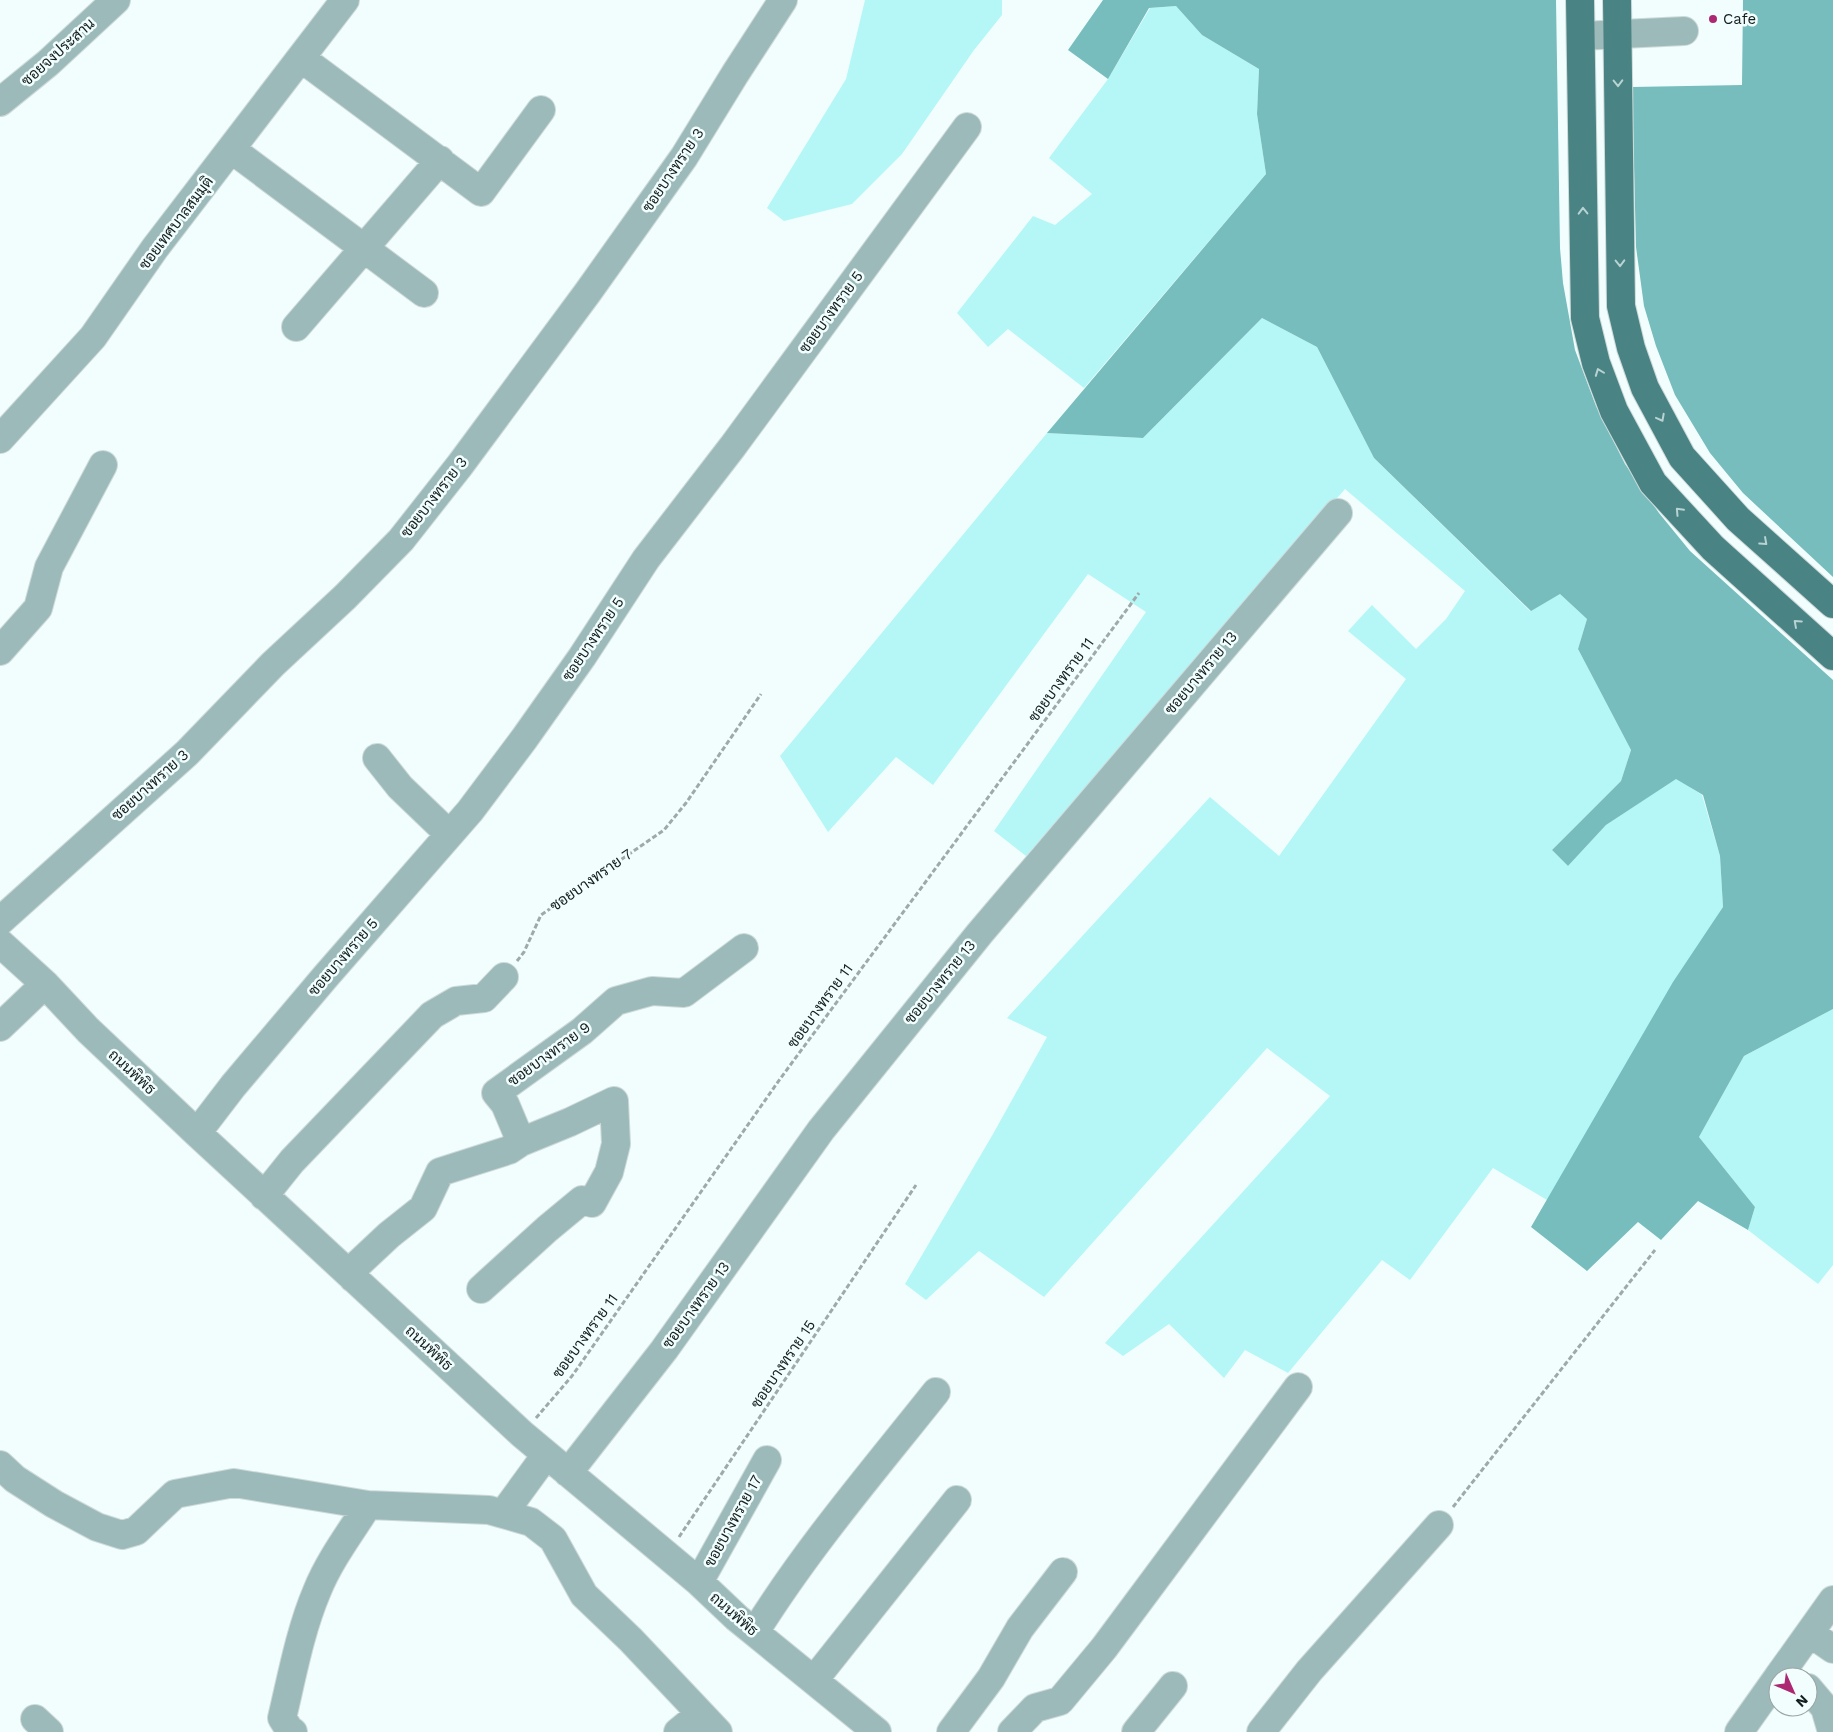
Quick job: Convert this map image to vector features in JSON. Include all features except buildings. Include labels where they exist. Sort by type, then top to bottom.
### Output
[{"type":"main road","points":[[1580,0],[1585,318],[1596,363],[1614,411],[1653,483],[1713,548],[1833,656]]},
{"type":"main road","points":[[1617,0],[1621,306],[1631,348],[1645,388],[1682,457],[1738,519],[1833,604]]},
{"type":"street","name":"ซอยจงประสาน","points":[[0,102],[48,63],[116,0]]},
{"type":"street","name":"ซอยเทศบาลสมมุติ","points":[[0,439],[94,337],[155,248],[345,0]]},
{"type":"street","name":"ซอยบางทราย 3","points":[[0,921],[187,753],[273,664],[401,540],[460,466],[588,292],[684,157],[783,0]]},
{"type":"street","points":[[1581,36],[1684,31]]},
{"type":"street","points":[[301,58],[481,192],[541,110]]},
{"type":"street","name":"ซอยบางทราย 5","points":[[197,1134],[233,1086],[320,983],[470,811],[524,740],[582,657],[646,559],[733,446],[968,127]]},
{"type":"street","points":[[231,149],[424,293]]},
{"type":"street","points":[[296,327],[440,160]]},
{"type":"street","points":[[0,651],[38,608],[49,567],[103,465]]},
{"type":"street","name":"ซอยบางทราย 13","points":[[568,1473],[664,1350],[821,1130],[980,933],[1338,512]]},
{"type":"street","points":[[377,758],[400,787],[449,834]]},
{"type":"street","name":"ถนนพิพิธ","points":[[0,942],[45,984],[88,1030],[197,1134],[522,1434],[699,1582],[755,1632],[877,1732]]},
{"type":"street","name":"ซอยบางทราย 9","points":[[521,1142],[505,1104],[496,1093],[582,1031],[616,1001],[652,991],[684,993],[744,948]]},
{"type":"street","points":[[264,1196],[292,1161],[432,1015],[456,1001],[484,998],[504,977]]},
{"type":"street","points":[[0,1027],[45,984]]},
{"type":"street","points":[[353,1278],[358,1265],[389,1235],[422,1208],[440,1172],[509,1150],[521,1142],[614,1102],[616,1144],[609,1172],[592,1203],[582,1200],[546,1229],[482,1289]]},
{"type":"street","points":[[1012,1732],[1034,1708],[1060,1701],[1109,1640],[1298,1387]]},
{"type":"street","points":[[755,1632],[779,1595],[818,1543],[936,1392]]},
{"type":"street","points":[[502,1514],[546,1455]]},
{"type":"street","name":"ขอยบางทราย 17","points":[[699,1582],[767,1460]]},
{"type":"street","points":[[0,1465],[15,1479],[54,1504],[97,1526],[122,1535],[136,1531],[175,1494],[234,1483],[368,1505],[489,1510],[531,1522],[553,1540],[584,1595],[631,1640],[709,1723],[678,1732]]},
{"type":"street","points":[[814,1680],[957,1500]]},
{"type":"street","points":[[293,1732],[282,1718],[304,1631],[317,1591],[332,1562],[368,1505]]},
{"type":"street","points":[[1261,1732],[1309,1671],[1439,1525]]},
{"type":"street","points":[[950,1732],[991,1678],[1020,1628],[1063,1572]]},
{"type":"street","points":[[1789,1667],[1833,1600]]},
{"type":"street","points":[[1810,1633],[1833,1649]]},
{"type":"street","points":[[1136,1732],[1173,1686]]},
{"type":"street","points":[[1739,1732],[1768,1695]]},
{"type":"street","points":[[1818,1700],[1825,1708],[1832,1732]]},
{"type":"path","name":"ซอยบางทราย 11","points":[[522,1434],[572,1376],[780,1079],[1139,593]]},
{"type":"path","name":"ซอยบางทราย 7","points":[[504,977],[524,952],[541,915],[664,830],[686,803],[761,694]]},
{"type":"path","name":"ซอยบางทราย 15","points":[[666,1555],[916,1185]]},
{"type":"path","points":[[1439,1525],[1655,1250]]},
{"type":"shaded area","points":[[865,0],[1002,0],[1002,15],[974,50],[902,154],[852,204],[784,221],[767,208],[846,79]]},
{"type":"shaded area","points":[[1103,0],[1833,0],[1833,1009],[1744,1056],[1699,1137],[1755,1207],[1748,1230],[1698,1201],[1661,1240],[1638,1222],[1587,1271],[1531,1227],[1673,982],[1723,907],[1720,856],[1703,795],[1676,779],[1606,825],[1568,866],[1552,850],[1621,781],[1631,750],[1578,649],[1587,619],[1560,594],[1531,611],[1374,458],[1317,347],[1262,318],[1143,438],[1047,433],[1266,174],[1257,114],[1259,69],[1202,35],[1176,6],[1149,8],[1108,79],[1068,50]]},
{"type":"shaded area","points":[[1176,6],[1202,35],[1259,69],[1257,114],[1266,174],[1084,388],[1008,329],[988,347],[957,313],[1033,216],[1055,225],[1092,194],[1049,158],[1108,79],[1150,8]]},
{"type":"shaded area","points":[[1262,318],[1317,347],[1374,458],[1530,611],[1560,594],[1587,619],[1578,649],[1631,750],[1621,781],[1552,850],[1568,866],[1606,825],[1676,778],[1702,795],[1720,856],[1723,907],[1547,1200],[1493,1168],[1410,1280],[1382,1260],[1288,1373],[1245,1350],[1224,1378],[1169,1324],[1123,1356],[1105,1343],[1330,1096],[1267,1048],[1044,1297],[979,1251],[926,1300],[905,1284],[993,1134],[1047,1037],[1007,1018],[1210,797],[1279,856],[1406,679],[1348,631],[1372,605],[1416,649],[1446,619],[1465,591],[1345,489],[1026,856],[994,831],[1146,612],[1088,574],[933,785],[896,757],[828,832],[780,756],[1047,433],[1143,438]]},
{"type":"shaded area","points":[[1833,1009],[1833,1265],[1818,1284],[1748,1230],[1755,1207],[1699,1137],[1744,1056]]},
{"type":"pier","points":[[1556,0],[1743,0],[1742,85],[1632,87],[1636,247],[1644,306],[1656,346],[1675,395],[1710,453],[1743,493],[1833,577],[1833,680],[1690,551],[1659,513],[1625,464],[1596,406],[1575,350],[1563,283],[1560,248]]},
{"type":"place","name":"Cafe","points":[[1713,19]]}]
